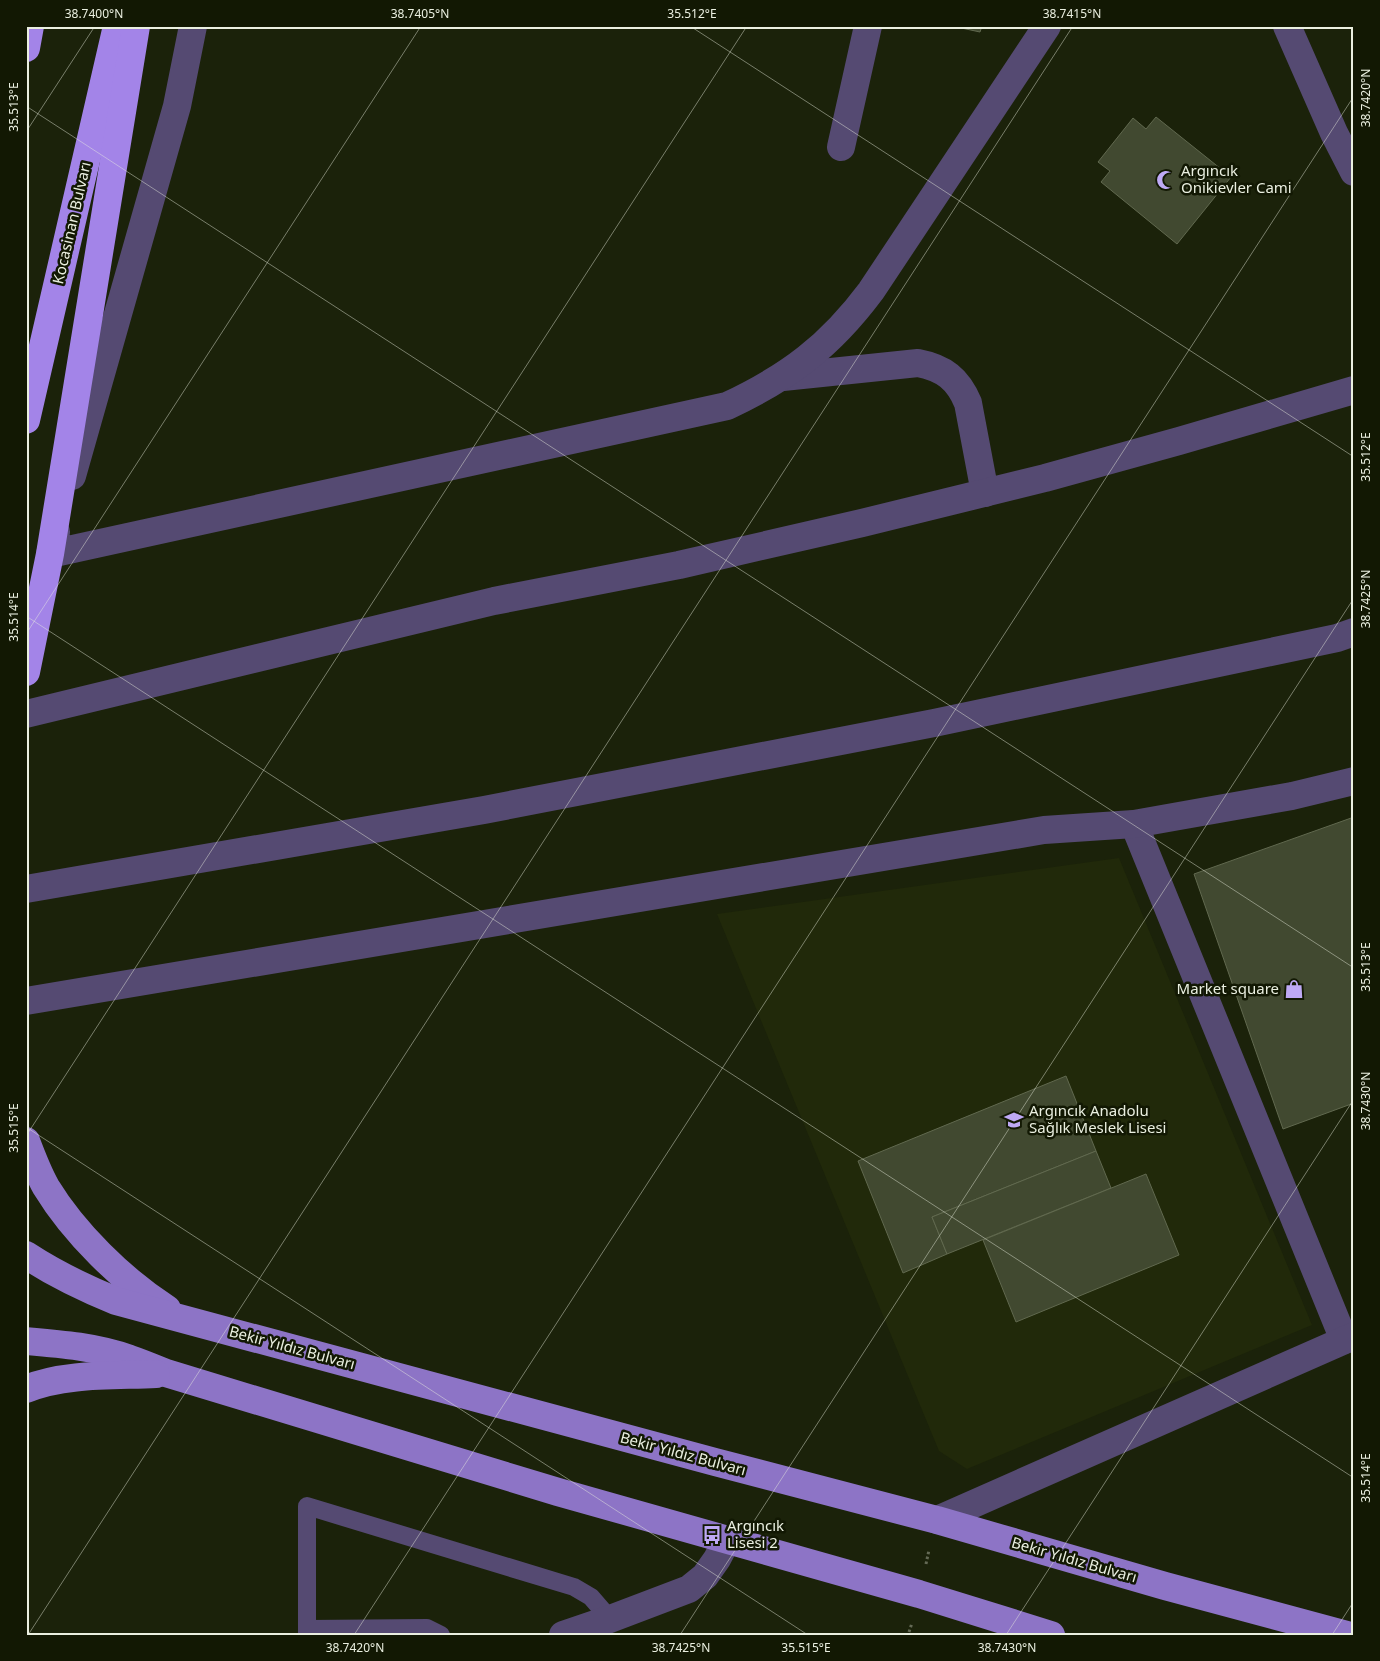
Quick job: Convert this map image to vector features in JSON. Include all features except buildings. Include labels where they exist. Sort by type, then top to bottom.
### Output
[{"type":"highway","points":[[26,48],[30,26]]},
{"type":"highway","name":"Kocasinan Bulvarı","points":[[26,420],[117,26]]},
{"type":"highway","points":[[26,672],[50,554],[136,26]]},
{"type":"main road","points":[[26,1141],[46,1186],[79,1231],[127,1278],[154,1300],[183,1319]]},
{"type":"main road","name":"Bekir Yıldız Bulvarı","points":[[26,1255],[47,1269],[81,1287],[116,1301],[936,1520],[1165,1586],[1346,1635]]},
{"type":"main road","points":[[26,1342],[54,1343],[92,1349],[128,1358],[166,1373],[558,1492],[919,1594],[1050,1635]]},
{"type":"main road","points":[[26,1389],[90,1376],[166,1373]]},
{"type":"street","points":[[193,26],[177,106],[50,554],[727,406],[756,392],[782,377],[831,338],[852,316],[871,291],[1047,26]]},
{"type":"street","points":[[842,147],[868,26]]},
{"type":"street","points":[[1287,26],[1344,128],[1354,172]]},
{"type":"street","points":[[782,377],[918,362],[934,366],[948,374],[964,392],[985,493]]},
{"type":"street","points":[[26,714],[494,601],[679,565],[985,493],[1180,441],[1354,390]]},
{"type":"street","points":[[26,889],[484,810],[924,725],[1337,638],[1354,632]]},
{"type":"street","points":[[26,1001],[1044,830],[1134,824],[1292,796],[1354,781]]},
{"type":"street","points":[[936,1520],[1349,1338],[1134,824]]},
{"type":"street","points":[[563,1635],[689,1589],[705,1576],[727,1540]]},
{"type":"street","points":[[1346,1635],[1354,1630]]},
{"type":"lane","points":[[441,1635],[427,1628],[307,1632],[307,1506],[574,1587],[591,1597],[610,1619]]},
{"type":"path","points":[[909,1632],[936,1520]]},
{"type":"shaded area","name":"Argıncık Anadolu Sağlık Meslek Lisesi","points":[[1119,858],[1312,1325],[967,1469],[939,1451],[717,914]]},
{"type":"place","name":"Argıncık Onikievler Cami","points":[[1166,180]]},
{"type":"place","name":"Market square","points":[[1294,989]]},
{"type":"place","name":"Argıncık Anadolu Sağlık Meslek Lisesi","points":[[1014,1120]]},
{"type":"place","name":"Argıncık Lisesi 2","points":[[712,1535]]}]
